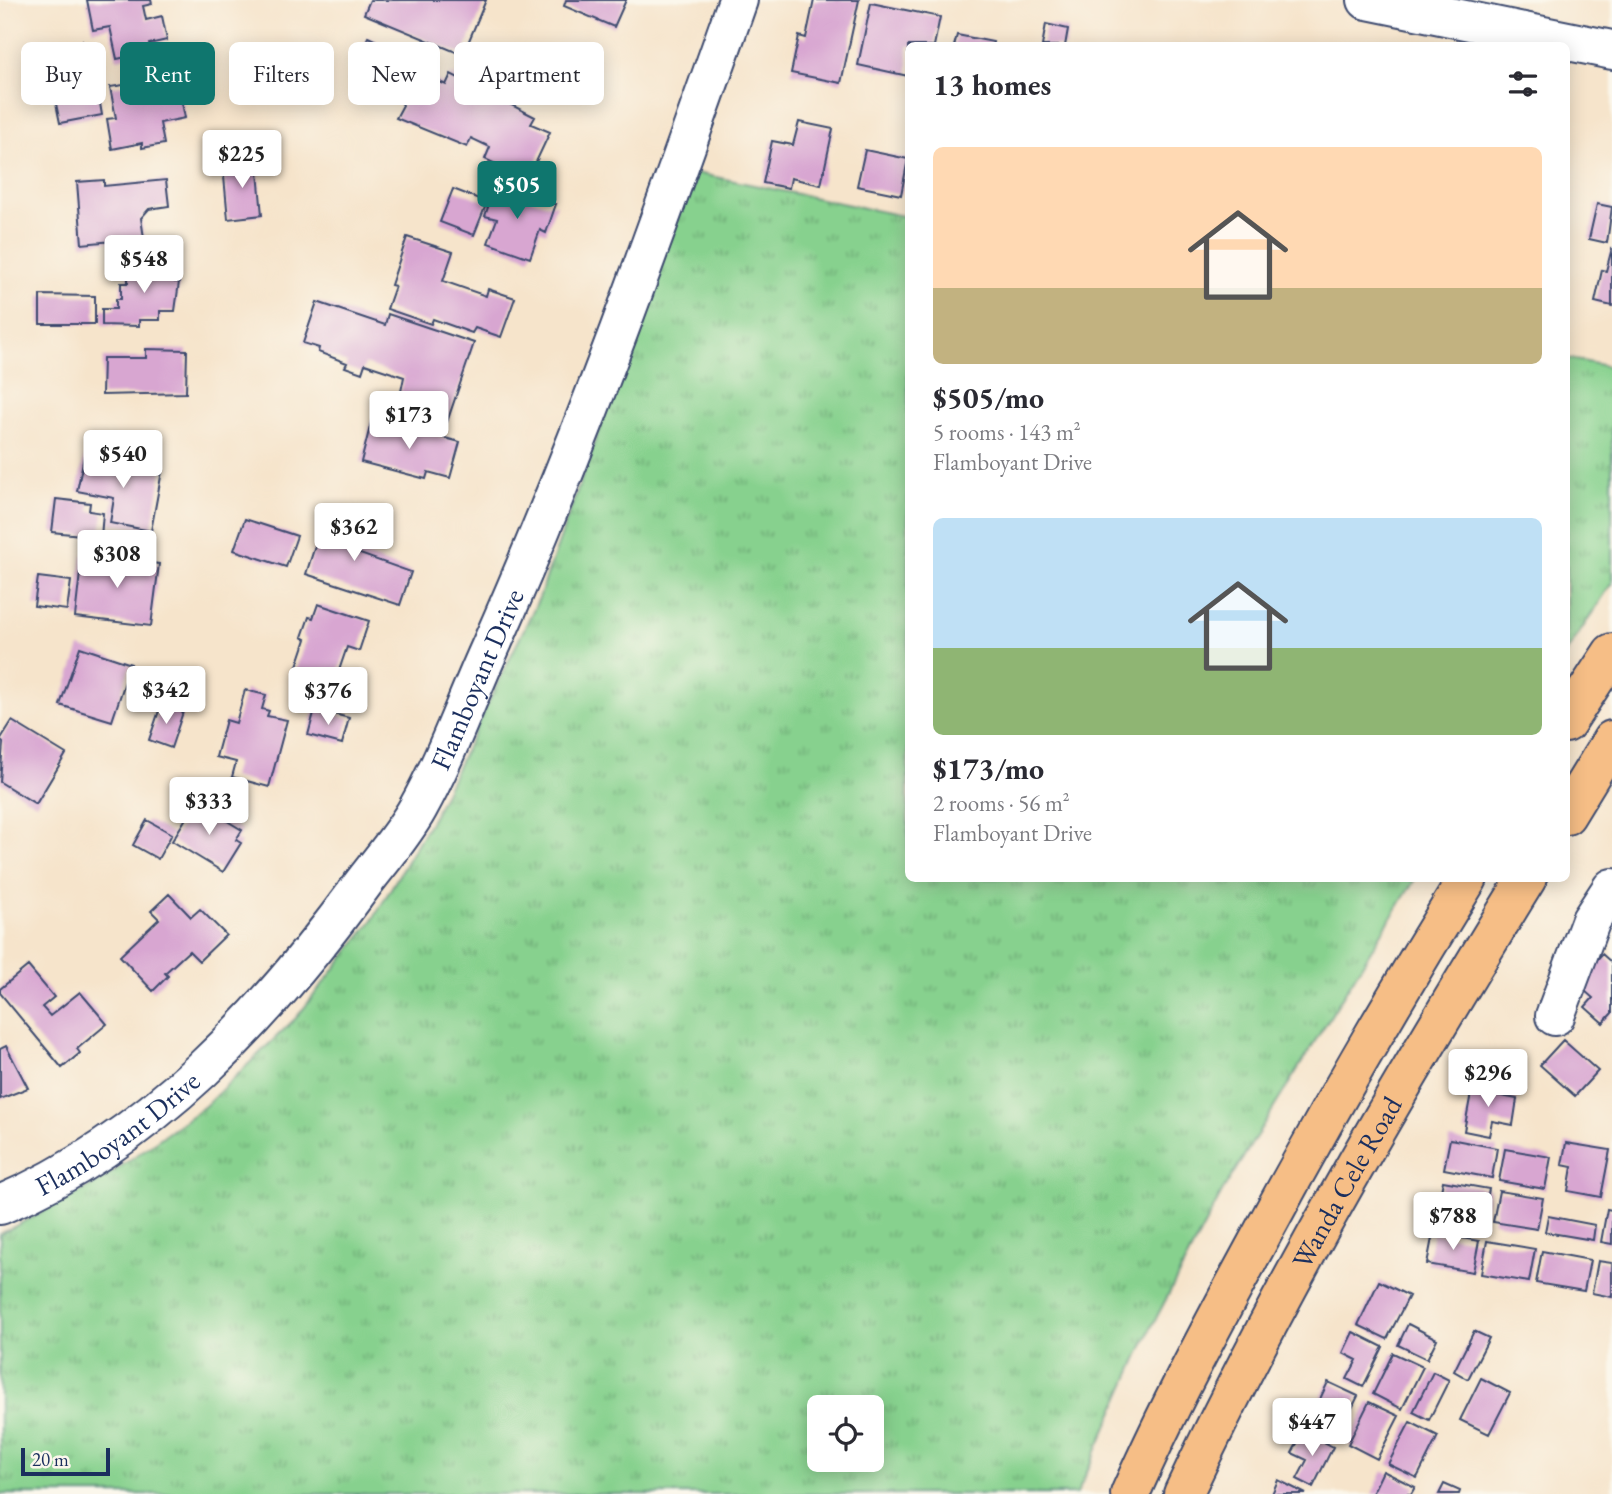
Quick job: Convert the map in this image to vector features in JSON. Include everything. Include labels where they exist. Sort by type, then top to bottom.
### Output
[{"type":"main road","points":[[1570,717],[1612,653]]},
{"type":"main road","points":[[1570,808],[1612,740]]},
{"type":"main road","name":"Wanda Cele Road","points":[[1130,1494],[1213,1325],[1307,1152],[1411,970],[1466,882]]},
{"type":"main road","name":"Wanda Cele Road","points":[[1183,1494],[1230,1395],[1309,1252],[1456,993],[1525,882]]},
{"type":"street","name":"Flamboyant Drive","points":[[0,1205],[33,1191],[103,1150],[175,1093],[257,1018],[337,919],[417,810],[530,557],[670,193],[738,0]]},
{"type":"street","points":[[1367,0],[1612,50]]},
{"type":"street","points":[[1555,1016],[1591,920],[1612,888]]},
{"type":"green space","points":[[691,172],[905,216],[905,882],[1413,882],[1222,1192],[1150,1330],[1077,1494],[0,1494],[0,1234],[99,1182],[205,1106],[296,1018],[372,921],[434,815],[539,598]]},
{"type":"green space","points":[[1570,359],[1612,367],[1612,583],[1570,647]]},
{"type":"building","points":[[87,0],[151,0],[152,4],[143,6],[146,20],[162,16],[167,40],[120,42],[120,58],[117,59],[110,27],[93,30]]},
{"type":"building","points":[[370,0],[486,0],[468,42],[454,42],[454,51],[440,45],[440,42],[432,42],[364,14]]},
{"type":"building","points":[[566,0],[626,0],[614,27],[564,6]]},
{"type":"building","points":[[814,0],[859,0],[841,83],[791,73],[799,36],[806,38]]},
{"type":"building","points":[[871,3],[940,17],[935,42],[905,42],[905,75],[858,65]]},
{"type":"building","points":[[1046,24],[1068,29],[1066,42],[1043,42]]},
{"type":"building","points":[[957,35],[993,42],[955,42]]},
{"type":"building","points":[[368,37],[379,42],[366,42]]},
{"type":"building","points":[[451,74],[454,76],[454,105],[512,105],[535,117],[531,124],[550,132],[528,179],[485,159],[490,147],[471,138],[467,147],[396,118],[403,105],[440,105],[440,82],[446,85]]},
{"type":"building","points":[[120,86],[120,105],[182,105],[185,118],[160,123],[164,144],[142,148],[142,143],[112,149],[107,119],[116,118],[110,87]]},
{"type":"building","points":[[56,105],[100,105],[102,115],[60,123]]},
{"type":"building","points":[[799,122],[833,129],[821,185],[791,178],[789,188],[763,183],[772,141],[793,145]]},
{"type":"building","points":[[865,150],[905,158],[901,195],[857,186]]},
{"type":"building","points":[[257,162],[262,215],[228,219],[223,166]]},
{"type":"building","points":[[104,180],[104,186],[166,180],[169,206],[149,209],[141,218],[144,238],[82,244],[77,182]]},
{"type":"building","points":[[496,184],[508,188],[510,192],[545,204],[556,204],[546,233],[540,230],[530,258],[488,243],[497,219],[485,216]]},
{"type":"building","points":[[453,189],[487,202],[474,235],[440,222]]},
{"type":"building","points":[[1597,204],[1612,207],[1607,243],[1589,239]]},
{"type":"building","points":[[407,237],[453,252],[443,281],[486,296],[488,289],[515,298],[501,337],[475,328],[472,333],[433,319],[431,324],[387,309],[395,286],[391,285]]},
{"type":"building","points":[[1612,248],[1612,306],[1595,302],[1602,270],[1606,271]]},
{"type":"building","points":[[128,264],[175,264],[175,282],[179,282],[175,311],[160,311],[160,320],[139,320],[139,326],[102,325],[102,309],[116,309],[116,299],[121,299],[121,283],[128,283]]},
{"type":"building","points":[[40,295],[95,296],[95,324],[40,324]]},
{"type":"building","points":[[317,302],[385,325],[388,314],[474,343],[447,422],[398,406],[404,377],[365,364],[362,373],[345,367],[347,363],[318,352],[319,348],[303,343]]},
{"type":"building","points":[[146,349],[187,350],[186,393],[102,395],[103,358],[146,358]]},
{"type":"building","points":[[372,419],[460,442],[450,478],[428,472],[426,479],[361,462]]},
{"type":"building","points":[[84,457],[162,471],[151,531],[110,523],[114,498],[77,491]]},
{"type":"building","points":[[56,499],[90,503],[89,511],[103,513],[101,537],[52,532]]},
{"type":"building","points":[[325,515],[365,529],[357,553],[411,572],[400,605],[306,574]]},
{"type":"building","points":[[245,519],[297,536],[286,567],[234,550]]},
{"type":"building","points":[[82,555],[159,564],[151,626],[75,617]]},
{"type":"building","points":[[38,577],[71,581],[67,610],[34,606]]},
{"type":"building","points":[[318,604],[369,621],[359,651],[347,647],[334,685],[295,672],[306,639],[302,637],[309,617],[313,618]]},
{"type":"building","points":[[80,647],[131,664],[112,721],[60,705]]},
{"type":"building","points":[[245,690],[266,695],[262,709],[269,711],[267,716],[287,720],[269,787],[232,777],[236,762],[216,757],[226,720],[236,723]]},
{"type":"building","points":[[161,705],[183,712],[171,748],[149,740]]},
{"type":"building","points":[[315,709],[349,718],[342,744],[308,735]]},
{"type":"building","points":[[12,721],[66,754],[36,804],[0,782],[3,743],[0,740]]},
{"type":"building","points":[[196,802],[242,830],[236,840],[241,843],[223,872],[172,841]]},
{"type":"building","points":[[147,820],[172,834],[158,859],[133,845]]},
{"type":"building","points":[[169,894],[191,917],[200,909],[226,935],[199,961],[189,951],[165,973],[168,976],[153,991],[120,956],[159,919],[151,911]]},
{"type":"building","points":[[1602,954],[1612,963],[1612,1013],[1603,1023],[1585,1007],[1593,998],[1576,983]]},
{"type":"building","points":[[28,966],[54,997],[42,1007],[50,1016],[80,992],[107,1024],[77,1049],[80,1053],[62,1068],[0,993],[0,989]]},
{"type":"building","points":[[1563,1040],[1598,1071],[1575,1096],[1540,1065]]},
{"type":"building","points":[[6,1046],[28,1088],[0,1099],[0,1049]]},
{"type":"building","points":[[1473,1082],[1498,1087],[1496,1095],[1517,1099],[1513,1125],[1492,1121],[1489,1136],[1464,1131]]},
{"type":"building","points":[[1450,1139],[1497,1148],[1492,1178],[1444,1169]]},
{"type":"building","points":[[1566,1143],[1610,1150],[1601,1197],[1568,1191],[1572,1167],[1562,1165]]},
{"type":"building","points":[[1505,1149],[1551,1157],[1545,1189],[1499,1181]]},
{"type":"building","points":[[1443,1181],[1489,1189],[1483,1220],[1437,1212]]},
{"type":"building","points":[[1499,1191],[1543,1198],[1537,1229],[1493,1222]]},
{"type":"building","points":[[1607,1209],[1612,1210],[1612,1244],[1601,1242]]},
{"type":"building","points":[[1548,1216],[1595,1225],[1593,1240],[1545,1232]]},
{"type":"building","points":[[1433,1233],[1479,1241],[1473,1272],[1427,1264]]},
{"type":"building","points":[[1487,1241],[1535,1249],[1529,1282],[1481,1274]]},
{"type":"building","points":[[1542,1251],[1590,1260],[1584,1291],[1536,1283]]},
{"type":"building","points":[[1598,1261],[1612,1263],[1612,1297],[1592,1293]]},
{"type":"building","points":[[1379,1281],[1409,1296],[1387,1339],[1358,1325]]},
{"type":"building","points":[[1408,1324],[1437,1339],[1427,1359],[1398,1345]]},
{"type":"building","points":[[1474,1331],[1489,1338],[1468,1379],[1454,1371]]},
{"type":"building","points":[[1353,1332],[1383,1347],[1363,1387],[1347,1379],[1357,1360],[1343,1353]]},
{"type":"building","points":[[1393,1353],[1423,1367],[1402,1409],[1373,1394]]},
{"type":"building","points":[[1433,1372],[1449,1380],[1429,1420],[1413,1412]]},
{"type":"building","points":[[1481,1378],[1510,1393],[1489,1434],[1460,1420]]},
{"type":"building","points":[[1328,1382],[1358,1396],[1338,1437],[1322,1429],[1332,1410],[1318,1403]]},
{"type":"building","points":[[1369,1402],[1399,1416],[1377,1459],[1348,1444]]},
{"type":"building","points":[[1410,1422],[1438,1436],[1417,1478],[1388,1464]]},
{"type":"building","points":[[1303,1432],[1333,1447],[1313,1487],[1297,1479],[1307,1460],[1292,1453]]},
{"type":"building","points":[[1383,1471],[1415,1487],[1411,1494],[1372,1494]]},
{"type":"building","points":[[1278,1480],[1306,1494],[1272,1494]]},
{"type":"building","points":[[1444,1484],[1460,1491],[1459,1494],[1439,1494]]}]
